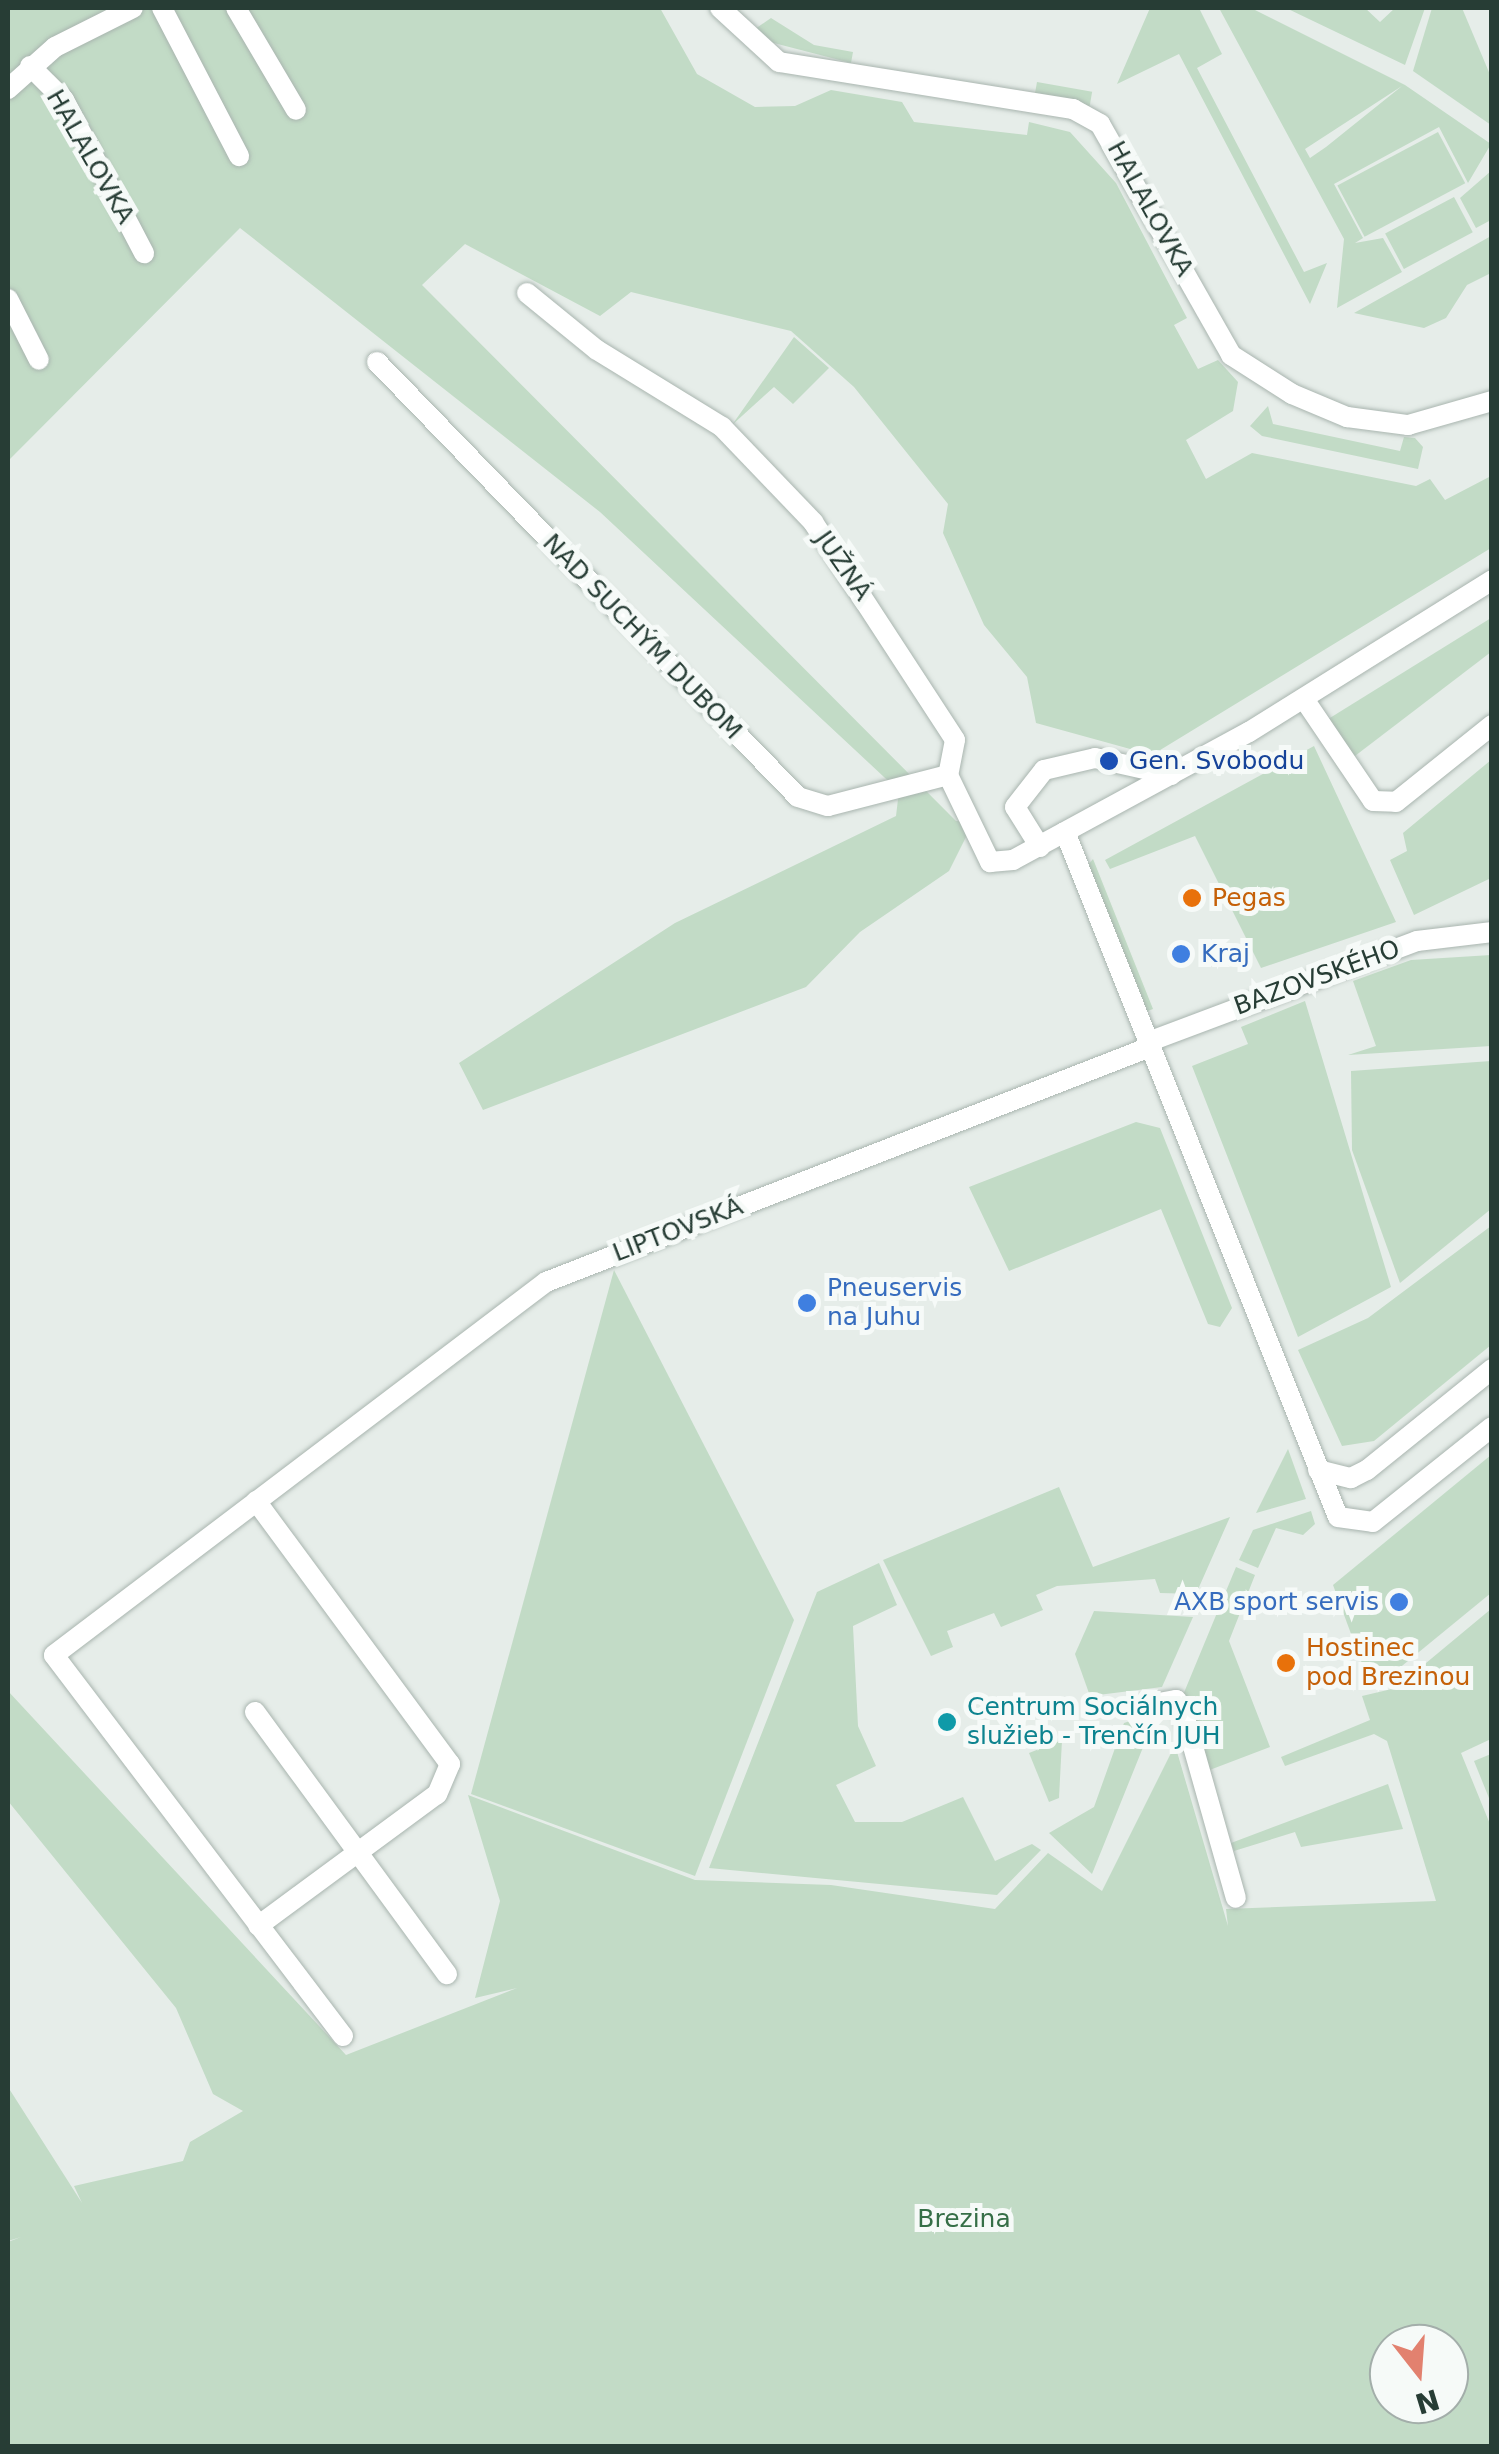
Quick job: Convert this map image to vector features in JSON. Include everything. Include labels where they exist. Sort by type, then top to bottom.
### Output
[{"type":"street","name":"HALALOVKA","points":[[8,89],[30,66],[132,8]]},
{"type":"street","points":[[162,8],[240,156]]},
{"type":"street","points":[[236,8],[296,110]]},
{"type":"street","name":"HALALOVKA","points":[[720,8],[779,62],[1073,108],[1100,124],[1231,356],[1292,394],[1347,417],[1408,424],[1492,402]]},
{"type":"street","name":"HALALOVKA","points":[[30,66],[64,100],[144,253]]},
{"type":"street","name":"JUŽNÁ","points":[[527,293],[597,350],[722,426],[813,522],[955,740],[948,775],[990,862],[1040,847],[1065,832]]},
{"type":"street","points":[[8,298],[39,360]]},
{"type":"street","name":"NAD SUCHÝM DUBOM","points":[[377,362],[798,797],[828,806],[948,775]]},
{"type":"street","points":[[1492,580],[1304,700],[1065,832],[1330,1499],[1348,1524],[1374,1522],[1492,1427]]},
{"type":"street","points":[[1304,700],[1373,802],[1396,802],[1492,725]]},
{"type":"street","points":[[1040,847],[1015,806],[1044,770],[1095,758],[1171,775]]},
{"type":"street","name":"BAZOVSKÉHO","points":[[1148,1044],[1417,941],[1492,932]]},
{"type":"street","name":"LIPTOVSKÁ","points":[[342,2036],[54,1655],[546,1282],[1148,1044]]},
{"type":"street","points":[[1318,1470],[1351,1478],[1367,1470],[1492,1370]]},
{"type":"street","points":[[256,1501],[450,1764],[437,1794],[258,1926]]},
{"type":"street","points":[[1142,1706],[1176,1700],[1183,1711],[1236,1898]]},
{"type":"street","points":[[255,1712],[447,1974]]},
{"type":"green space","points":[[8,8],[660,8],[697,74],[755,107],[795,106],[831,90],[902,102],[914,122],[1027,135],[1029,122],[1070,132],[1116,183],[1187,318],[1174,325],[1198,369],[1218,360],[1238,382],[1233,411],[1186,440],[1206,479],[1252,453],[1416,486],[1430,479],[1445,500],[1491,476],[1491,548],[1152,755],[1036,723],[1027,677],[984,625],[943,533],[948,504],[854,387],[791,331],[631,292],[600,316],[465,244],[422,285],[956,821],[974,821],[949,871],[860,932],[806,987],[483,1110],[459,1063],[675,923],[896,816],[899,791],[600,512],[240,228],[8,461]]},
{"type":"green space","points":[[1150,8],[1199,8],[1222,54],[1197,68],[1304,272],[1327,263],[1310,304],[1179,54],[1117,84]]},
{"type":"green space","points":[[1219,8],[1251,8],[1405,85],[1491,144],[1468,183],[1439,127],[1334,184],[1363,238],[1355,243],[1383,238],[1402,272],[1337,308],[1344,239]],"holes":[[[1402,86],[1310,158],[1305,149]]]},
{"type":"green space","points":[[1286,8],[1365,8],[1380,22],[1395,8],[1425,8],[1405,65]]},
{"type":"green space","points":[[1432,8],[1462,8],[1491,77],[1491,125],[1413,71]]},
{"type":"green space","points":[[771,18],[814,45],[853,52],[851,63],[770,42],[755,29]]},
{"type":"green space","points":[[1037,82],[1092,92],[1090,106],[1034,97]]},
{"type":"green space","points":[[1438,132],[1465,183],[1365,237],[1337,186]]},
{"type":"green space","points":[[1491,171],[1491,220],[1476,228],[1460,198]]},
{"type":"green space","points":[[1454,197],[1473,232],[1404,269],[1385,234]]},
{"type":"green space","points":[[1491,236],[1491,273],[1467,285],[1446,318],[1424,328],[1354,313]]},
{"type":"green space","points":[[794,337],[829,368],[793,404],[774,387],[732,425]]},
{"type":"green space","points":[[1268,406],[1273,424],[1400,451],[1404,437],[1415,438],[1423,447],[1418,469],[1262,436],[1250,426]]},
{"type":"green space","points":[[1491,618],[1491,652],[1351,759],[1325,721]]},
{"type":"green space","points":[[1314,746],[1396,922],[1261,968],[1195,836],[1110,869],[1105,860]]},
{"type":"green space","points":[[1491,760],[1491,878],[1414,915],[1390,860],[1407,851],[1403,833]]},
{"type":"green space","points":[[1093,859],[1153,1009],[1142,1013],[1087,866]]},
{"type":"green space","points":[[1491,955],[1491,1046],[1348,1055],[1376,1046],[1353,981],[1411,960]]},
{"type":"green space","points":[[1305,1001],[1391,1287],[1298,1337],[1192,1066],[1248,1044],[1241,1027]]},
{"type":"green space","points":[[1491,1061],[1491,1209],[1400,1283],[1352,1150],[1351,1071]]},
{"type":"green space","points":[[1136,1122],[1160,1128],[1232,1308],[1220,1327],[1208,1324],[1161,1209],[1009,1271],[969,1187]]},
{"type":"green space","points":[[1491,1226],[1491,1345],[1374,1441],[1342,1446],[1298,1350],[1368,1318]]},
{"type":"green space","points":[[614,1270],[794,1620],[695,1876],[471,1794]]},
{"type":"green space","points":[[1288,1449],[1306,1499],[1256,1513]]},
{"type":"green space","points":[[1491,1455],[1491,1593],[1386,1679],[1364,1669],[1333,1585]]},
{"type":"green space","points":[[1059,1487],[1093,1567],[1230,1517],[1196,1594],[1160,1593],[1155,1579],[1057,1586],[1036,1595],[1043,1610],[1001,1627],[994,1613],[947,1631],[953,1647],[931,1656],[883,1560]]},
{"type":"green space","points":[[1311,1511],[1315,1524],[1303,1535],[1276,1528],[1258,1568],[1239,1560],[1253,1530]]},
{"type":"green space","points":[[879,1563],[897,1605],[853,1626],[858,1726],[876,1766],[836,1785],[855,1822],[902,1822],[963,1797],[995,1861],[1032,1844],[1041,1850],[997,1895],[709,1868],[817,1592]]},
{"type":"green space","points":[[1236,1567],[1255,1575],[1229,1641],[1270,1747],[1207,1771],[1183,1695]]},
{"type":"green space","name":"Brezina","points":[[1491,1609],[1491,1739],[1461,1753],[1492,1829],[1491,2446],[8,2446],[8,2242],[21,2237],[8,2241],[8,2087],[82,2203],[74,2186],[183,2161],[190,2142],[243,2111],[213,2094],[176,2008],[8,1801],[8,1691],[346,2055],[517,1988],[475,1998],[500,1901],[468,1795],[695,1880],[831,1885],[995,1909],[1048,1853],[1102,1891],[1175,1745],[1228,1926],[1226,1909],[1436,1901],[1387,1741],[1374,1734],[1285,1766],[1281,1757],[1370,1720],[1362,1696],[1396,1688]]},
{"type":"green space","points":[[1094,1611],[1193,1617],[1162,1687],[1090,1696],[1075,1654]]},
{"type":"green space","points":[[1142,1717],[1150,1730],[1092,1874],[1049,1833],[1094,1807],[1124,1723]]},
{"type":"green space","points":[[1062,1740],[1059,1798],[1049,1802],[1029,1753]]},
{"type":"green space","points":[[1491,1754],[1491,1803],[1474,1761]]},
{"type":"green space","points":[[1388,1784],[1403,1829],[1301,1847],[1295,1832],[1234,1851],[1231,1843]]},
{"type":"place","name":"Gen. Svobodu","points":[[1109,761]]},
{"type":"place","name":"Pegas","points":[[1192,898]]},
{"type":"place","name":"Kraj","points":[[1181,954]]},
{"type":"place","name":"Pneuservis na Juhu","points":[[807,1303]]},
{"type":"place","name":"AXB sport servis","points":[[1399,1602]]},
{"type":"place","name":"Hostinec pod Brezinou","points":[[1286,1663]]},
{"type":"place","name":"Centrum Sociálnych služieb - Trenčín JUH","points":[[947,1722]]}]
